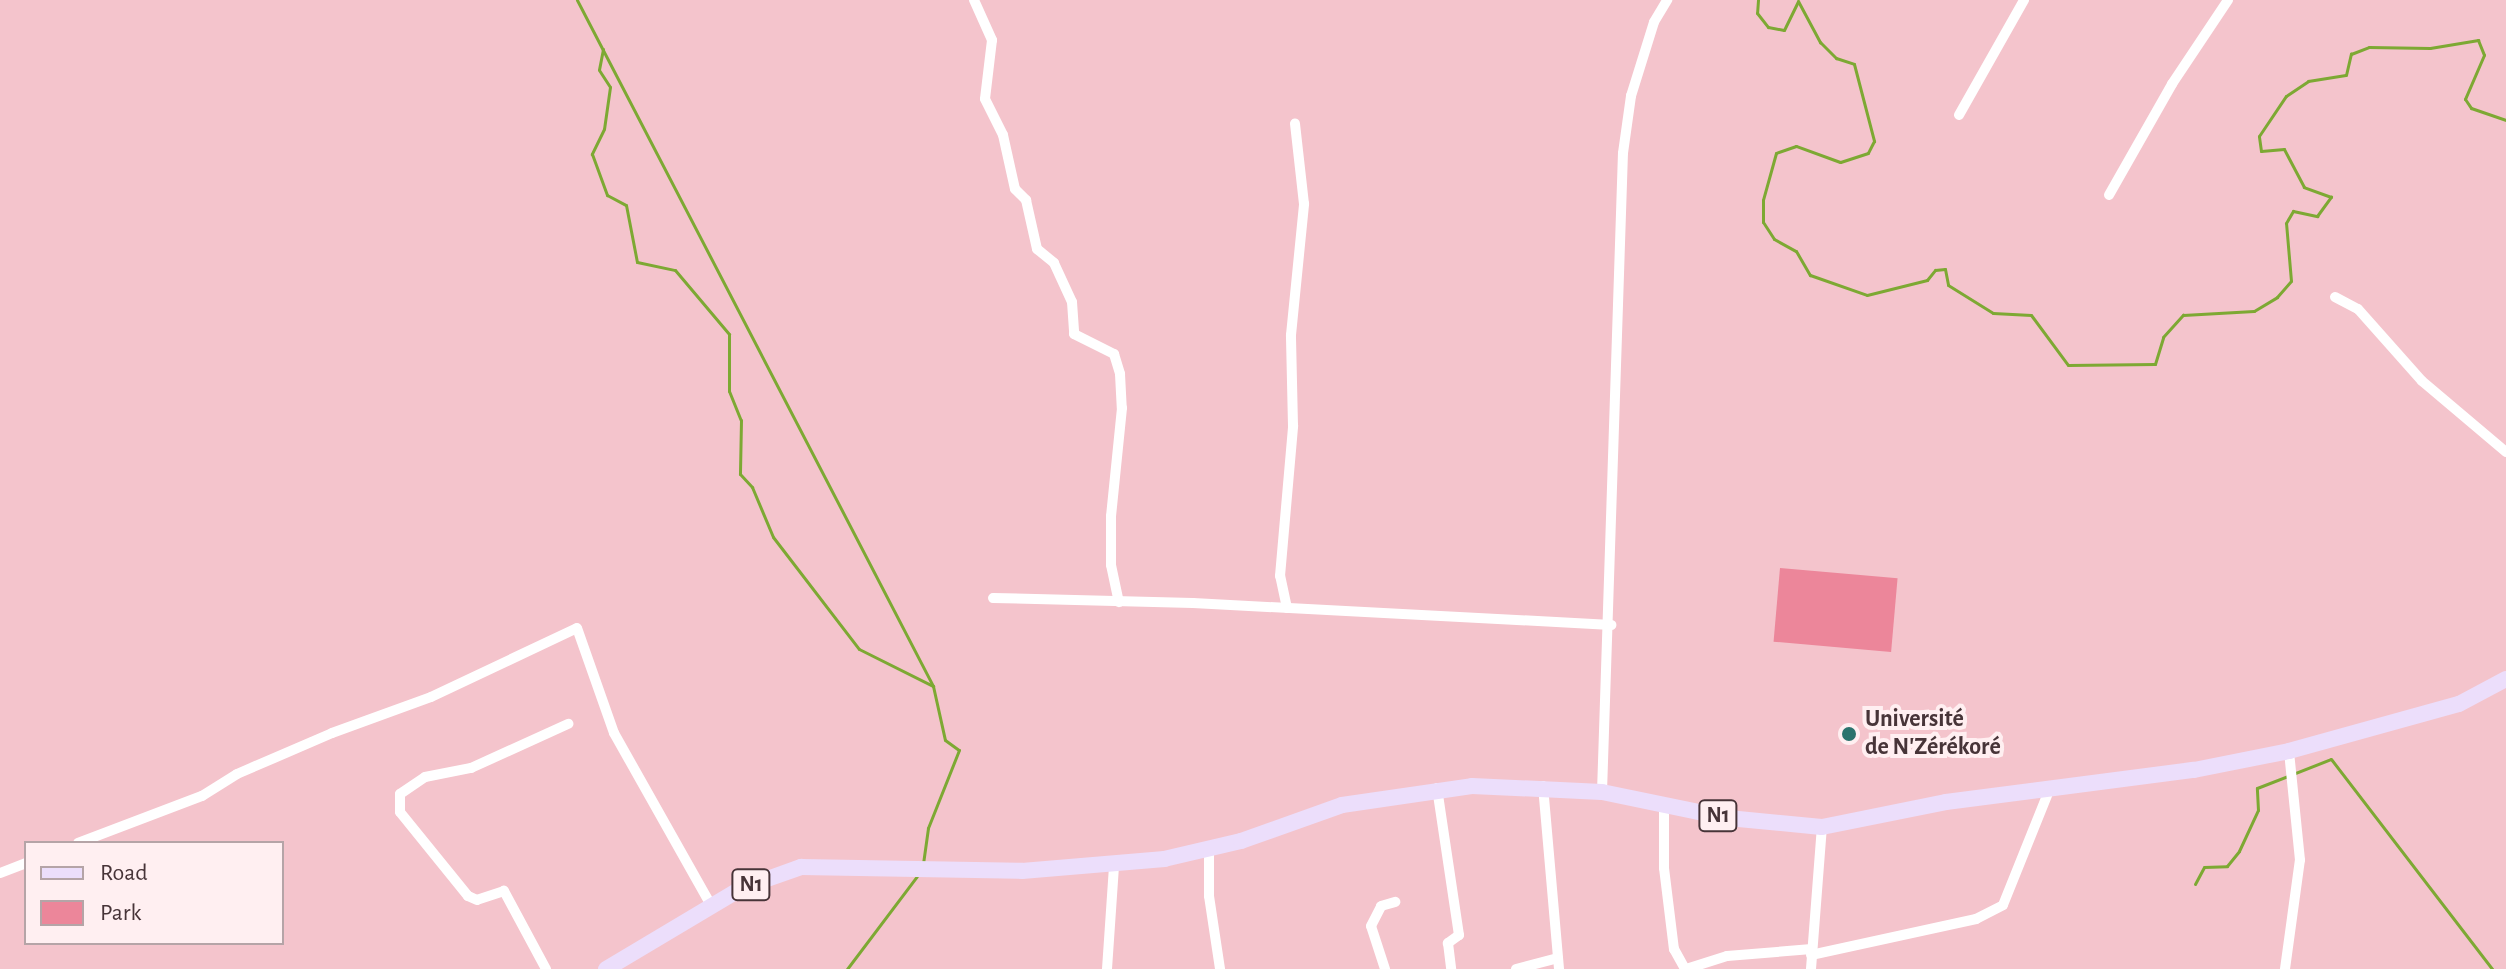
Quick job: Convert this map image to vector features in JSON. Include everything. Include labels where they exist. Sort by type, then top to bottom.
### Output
[{"type":"main road","name":"N1","points":[[606,969],[742,888],[801,867],[919,869],[1114,865],[1209,850],[1342,805],[1437,788],[1543,786],[1602,792],[1766,824],[1822,827],[2050,788],[2194,770],[2289,751],[2459,704],[2506,679]]},
{"type":"street","points":[[974,0],[992,40],[985,99],[1003,135],[1015,189],[1026,200],[1037,249],[1054,263],[1072,302],[1074,334],[1114,354],[1120,374],[1122,408],[1111,516],[1111,565],[1119,602]]},
{"type":"street","points":[[1602,792],[1611,625],[1623,153],[1631,96],[1654,22],[1667,0]]},
{"type":"street","points":[[1959,115],[2024,0]]},
{"type":"street","points":[[2109,195],[2172,84],[2228,0]]},
{"type":"street","points":[[1287,608],[1280,576],[1293,426],[1291,335],[1304,204],[1295,124]]},
{"type":"street","points":[[2335,297],[2358,309],[2422,381],[2506,452]]},
{"type":"street","points":[[993,598],[1287,608],[1611,625]]},
{"type":"street","points":[[83,841],[202,796],[237,774],[332,733],[431,697],[577,628],[614,733],[712,907]]},
{"type":"street","points":[[546,969],[504,891],[477,900],[468,896],[400,812],[400,794],[425,777],[471,768],[568,724]]},
{"type":"street","points":[[2285,969],[2300,860],[2289,751]]},
{"type":"street","points":[[1516,969],[1559,964],[1543,786]]},
{"type":"street","points":[[1437,788],[1459,935],[1448,943],[1451,969]]},
{"type":"street","points":[[1664,804],[1664,868],[1674,949],[1686,969],[1727,956],[1812,952],[1976,919],[2003,905],[2050,788]]},
{"type":"street","points":[[1811,969],[1822,827]]},
{"type":"street","points":[[1209,850],[1209,896],[1220,969]]},
{"type":"street","points":[[0,873],[24,864]]},
{"type":"street","points":[[1107,969],[1114,865]]},
{"type":"street","points":[[1385,969],[1371,926],[1381,906],[1395,902]]},
{"type":"green space","points":[[1780,568],[1898,578],[1891,652],[1774,642]]},
{"type":"waterway","points":[[577,0],[933,686],[945,740],[959,750],[928,828],[923,862]]},
{"type":"waterway","points":[[1758,0],[1757,13],[1768,27],[1784,30],[1798,1],[1820,42],[1836,58],[1854,64],[1874,141],[1868,153],[1840,162],[1796,146],[1776,153],[1763,200],[1763,222],[1774,239],[1796,251],[1810,275],[1867,295],[1927,280],[1935,270],[1945,269],[1948,285],[1993,313],[2031,315],[2068,365],[2155,364],[2163,337],[2183,315],[2254,311],[2277,297],[2291,281],[2286,223],[2293,211],[2317,216],[2331,197],[2304,187],[2284,149],[2261,151],[2259,136],[2286,96],[2308,81],[2346,75],[2351,54],[2369,47],[2430,48],[2478,40],[2484,55],[2465,99],[2471,108],[2506,120]]},
{"type":"waterway","points":[[603,49],[599,70],[610,87],[604,129],[592,154],[607,195],[626,205],[637,262],[675,270],[729,334],[729,391],[741,420],[740,474],[752,487],[773,537],[859,649],[933,686]]},
{"type":"waterway","points":[[2195,884],[2204,867],[2227,866],[2239,851],[2258,810],[2257,788],[2331,759],[2492,969]]},
{"type":"waterway","points":[[847,969],[917,876]]},
{"type":"place","name":"Université de N'Zérékoré","points":[[1849,734]]}]
